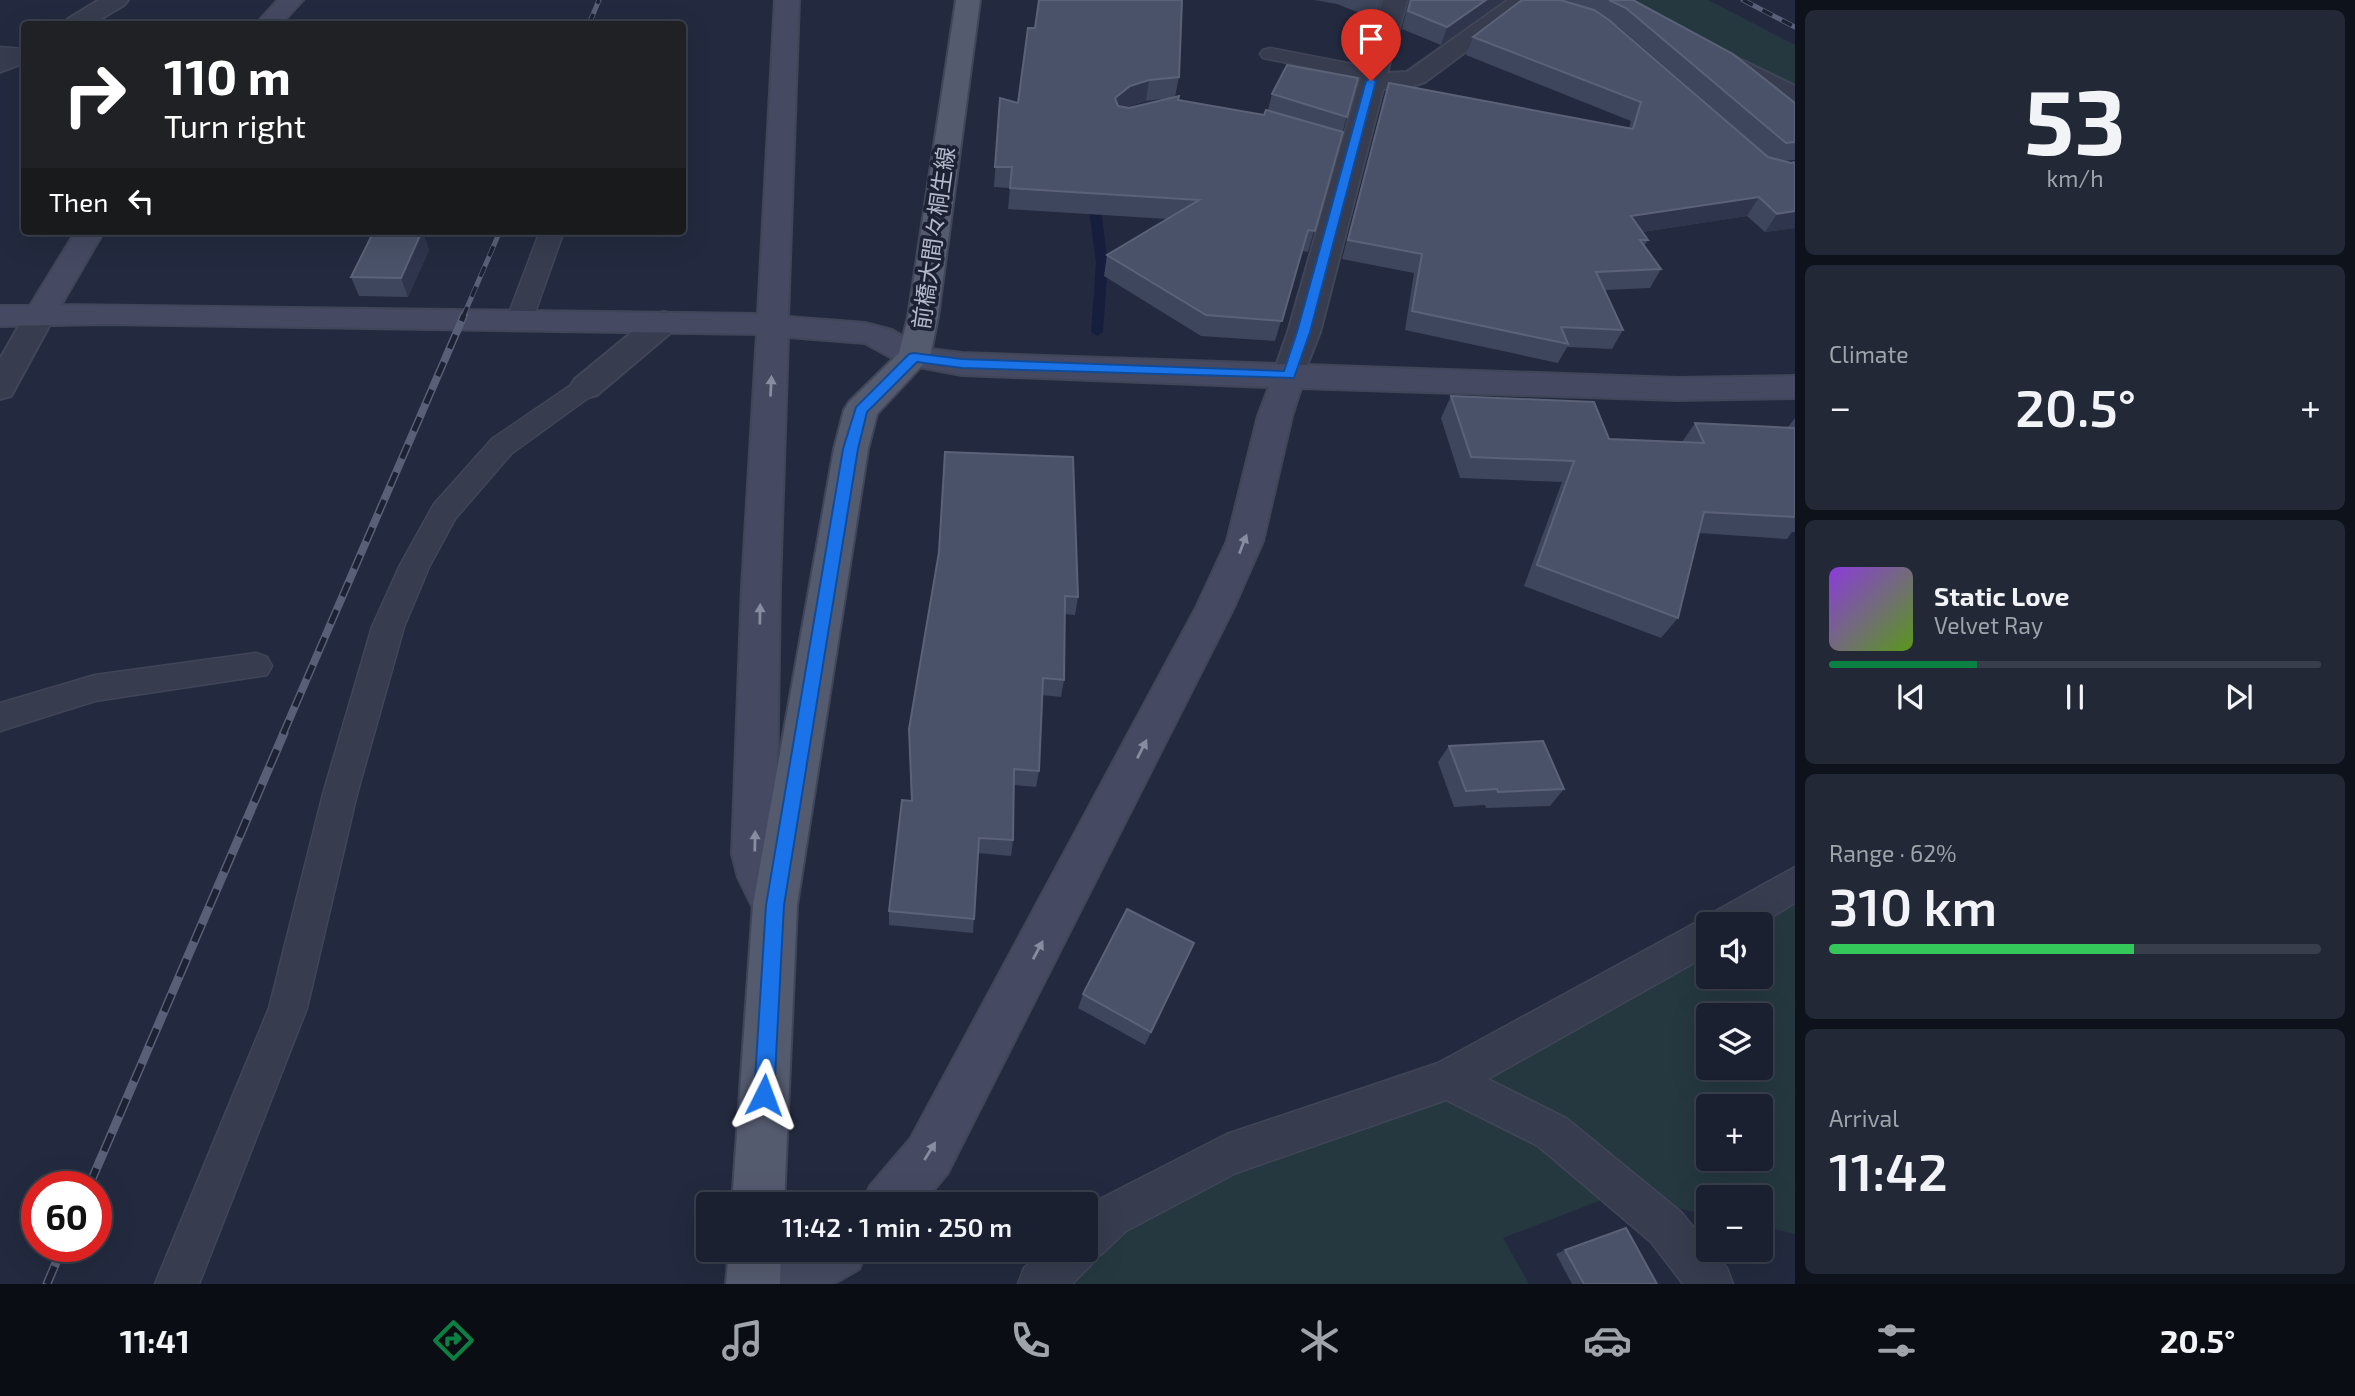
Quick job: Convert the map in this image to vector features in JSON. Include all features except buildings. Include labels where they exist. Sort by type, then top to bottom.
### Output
[{"type":"main road","name":"前橋大間々桐生線","points":[[759,1192],[775,905],[850,449],[861,410],[914,357],[923,317],[968,0]]},
{"type":"main road","points":[[753,1284],[754,1262]]},
{"type":"street","points":[[81,21],[116,0]]},
{"type":"street","points":[[271,21],[291,0]]},
{"type":"street","points":[[775,905],[760,877],[754,854],[761,586],[787,0]]},
{"type":"street","points":[[898,1192],[929,1156],[1214,609],[1245,541],[1275,416],[1304,332],[1346,146],[1372,77],[1395,0]]},
{"type":"street","points":[[1372,77],[1403,81],[1416,77],[1524,0]]},
{"type":"street","points":[[1698,44],[1795,96]]},
{"type":"street","points":[[0,388],[88,235]]},
{"type":"street","points":[[0,316],[664,322],[773,326],[865,333],[881,337],[914,357],[962,364],[1289,375],[1347,380],[1707,390],[1795,387]]},
{"type":"street","points":[[586,387],[664,322]]},
{"type":"street","points":[[782,1284],[820,1262]]},
{"type":"lane","points":[[1524,0],[1547,7]]},
{"type":"lane","points":[[1270,54],[1372,77]]},
{"type":"lane","points":[[519,321],[551,235]]},
{"type":"lane","points":[[177,1284],[181,1268],[288,1008],[340,794],[384,639],[414,567],[444,512],[502,446],[586,387]]},
{"type":"lane","points":[[0,717],[95,688],[256,666]]},
{"type":"lane","points":[[1747,912],[1795,884]]},
{"type":"lane","points":[[1098,1228],[1111,1216],[1227,1155],[1447,1080],[1696,942]]},
{"type":"lane","points":[[1447,1080],[1552,1132],[1666,1227],[1711,1284]]},
{"type":"lane","points":[[1040,1284],[1063,1262]]},
{"type":"shaded area","points":[[1630,0],[1708,0],[1795,45],[1795,89]]},
{"type":"shaded area","points":[[1795,905],[1795,1234],[1773,1229],[1773,1185],[1696,1185],[1696,1212],[1617,1194],[1503,1238],[1529,1284],[1070,1284],[1093,1262],[1098,1262],[1098,1257],[1123,1233],[1238,1172],[1696,960],[1696,989],[1773,989],[1773,917]]},
{"type":"waterway","points":[[1093,195],[1102,263],[1097,332]]},
{"type":"railway","points":[[590,21],[599,0]]},
{"type":"railway","points":[[1743,0],[1795,27]]},
{"type":"railway","points":[[463,317],[498,235]]},
{"type":"railway","points":[[283,734],[464,315]]},
{"type":"railway","points":[[95,1171],[284,733]]},
{"type":"railway","points":[[47,1284],[56,1262]]},
{"type":"route","points":[[764,1095],[775,905],[850,449],[861,410],[877,391],[914,357],[962,364],[1289,375],[1304,332],[1371,81]]}]
